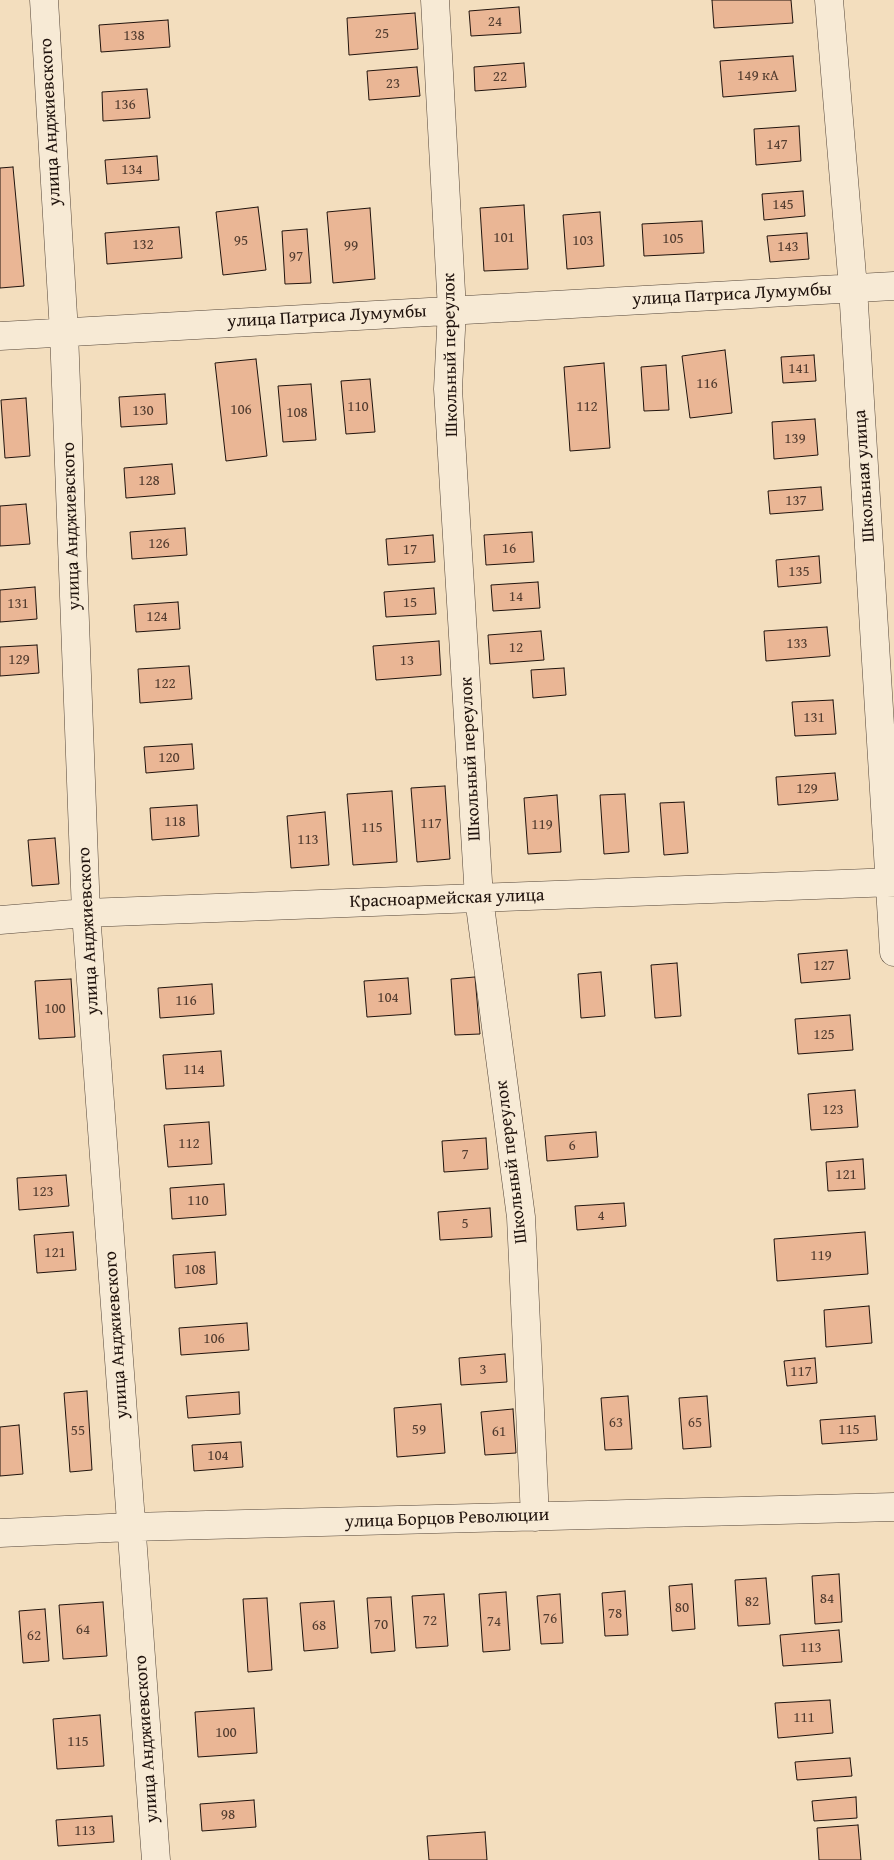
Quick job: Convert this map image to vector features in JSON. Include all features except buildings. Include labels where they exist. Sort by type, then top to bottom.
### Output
[{"type":"street","name":"улица Анджиевского","points":[[44,0],[64,332],[86,913],[156,1860]]},
{"type":"street","name":"Школьный переулок","points":[[435,0],[452,310],[448,389],[479,898],[521,1217],[536,1517]]},
{"type":"street","name":"Школьная улица","points":[[829,0],[853,288],[892,882],[894,952]]},
{"type":"street","name":"улица Патриса Лумумбы","points":[[0,336],[894,286]]},
{"type":"street","name":"Красноармейская улица","points":[[0,920],[86,913],[892,882]]},
{"type":"street","name":"улица Борцов Революции","points":[[0,1533],[131,1527],[894,1507]]}]
